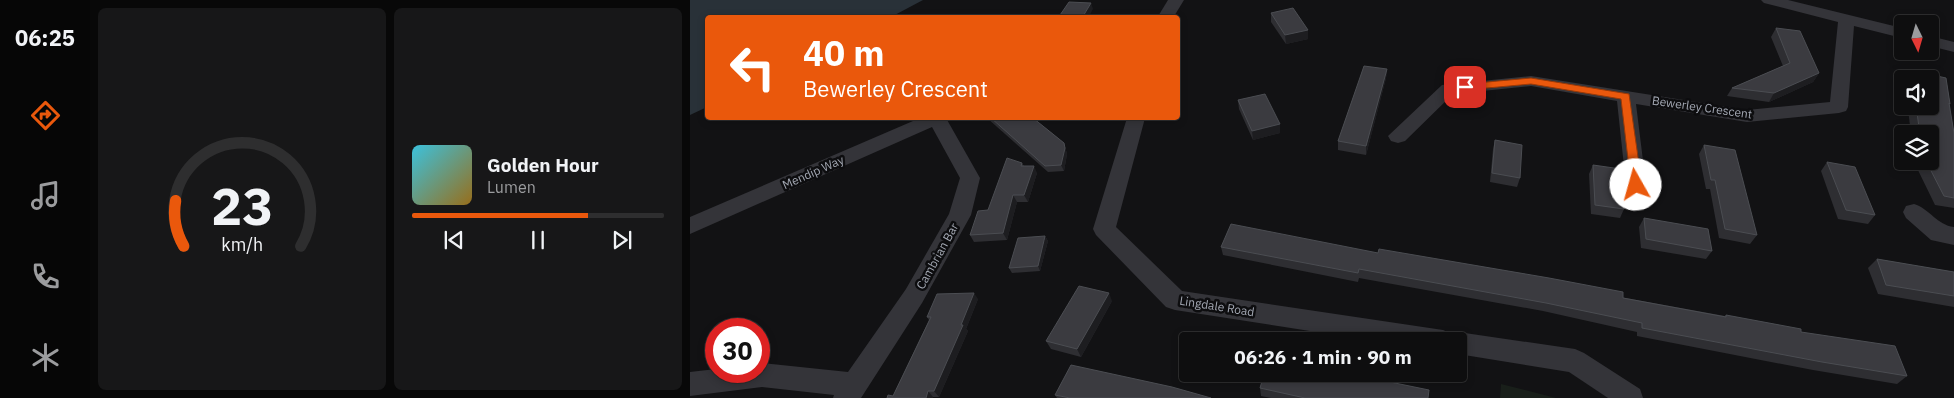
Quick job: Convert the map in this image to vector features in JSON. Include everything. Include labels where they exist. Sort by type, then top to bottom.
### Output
[{"type":"street","points":[[1167,15],[1176,0]]},
{"type":"street","points":[[1768,0],[1894,31]]},
{"type":"street","name":"Bewerley Crescent","points":[[1398,136],[1448,88],[1531,81],[1747,116],[1839,107],[1846,18]]},
{"type":"street","points":[[1939,43],[1954,47]]},
{"type":"street","points":[[1626,96],[1636,185]]},
{"type":"street","name":"Mendip Way","points":[[690,226],[931,120]]},
{"type":"street","name":"Cambrian Bar","points":[[690,384],[762,375],[849,392],[914,296],[960,215],[970,178],[937,120]]},
{"type":"street","name":"Lingdale Road","points":[[1135,120],[1104,229],[1175,300],[1385,332]]},
{"type":"street","points":[[1914,212],[1939,234],[1954,236]]},
{"type":"street","points":[[1467,344],[1576,361],[1630,398]]},
{"type":"shaded area","points":[[690,0],[923,0],[895,15],[705,15],[705,108],[690,115]]},
{"type":"shaded area","points":[[1501,384],[1556,398],[1500,398]]},
{"type":"building","points":[[1069,2],[1091,3],[1084,15],[1060,15]]},
{"type":"building","points":[[1293,8],[1308,30],[1285,35],[1271,13]]},
{"type":"building","points":[[1776,28],[1800,31],[1819,73],[1774,93],[1732,88],[1790,63]]},
{"type":"building","points":[[1364,66],[1387,69],[1366,146],[1338,141]]},
{"type":"building","points":[[1939,76],[1946,78],[1954,133],[1954,198],[1944,196],[1931,170],[1939,170],[1939,125],[1919,125],[1917,115],[1939,115]]},
{"type":"building","points":[[1265,94],[1280,124],[1252,131],[1238,100]]},
{"type":"building","points":[[993,120],[1035,120],[1064,143],[1065,148],[1061,165],[1045,166]]},
{"type":"building","points":[[1495,140],[1522,145],[1520,178],[1492,173]]},
{"type":"building","points":[[1704,145],[1735,150],[1757,235],[1725,229],[1715,180],[1711,180]]},
{"type":"building","points":[[1007,158],[1022,163],[1021,166],[1034,166],[1024,195],[1013,195],[1003,233],[970,235],[978,211],[988,210]]},
{"type":"building","points":[[1827,162],[1855,167],[1875,215],[1846,210]]},
{"type":"building","points":[[1593,165],[1621,169],[1624,209],[1595,205]]},
{"type":"building","points":[[1644,218],[1708,229],[1712,251],[1646,239]]},
{"type":"building","points":[[1231,224],[1378,253],[1379,249],[1549,278],[1623,292],[1623,298],[1801,329],[1801,332],[1895,346],[1907,376],[1642,328],[1642,323],[1546,303],[1359,269],[1358,273],[1221,247]]},
{"type":"building","points":[[1045,236],[1038,266],[1009,268],[1018,238]]},
{"type":"building","points":[[1877,259],[1954,272],[1954,296],[1886,285]]},
{"type":"building","points":[[1079,286],[1109,293],[1077,349],[1046,341]]},
{"type":"building","points":[[974,293],[961,325],[963,325],[934,391],[928,391],[926,398],[887,398],[888,395],[893,396],[931,317],[927,317],[937,294]]},
{"type":"building","points":[[1071,365],[1172,387],[1211,398],[1070,398],[1055,395]]},
{"type":"building","points":[[1262,382],[1390,382],[1429,390],[1428,398],[1305,398],[1260,388]]},
{"type":"route","points":[[1465,87],[1531,81],[1626,96],[1636,185]]}]
